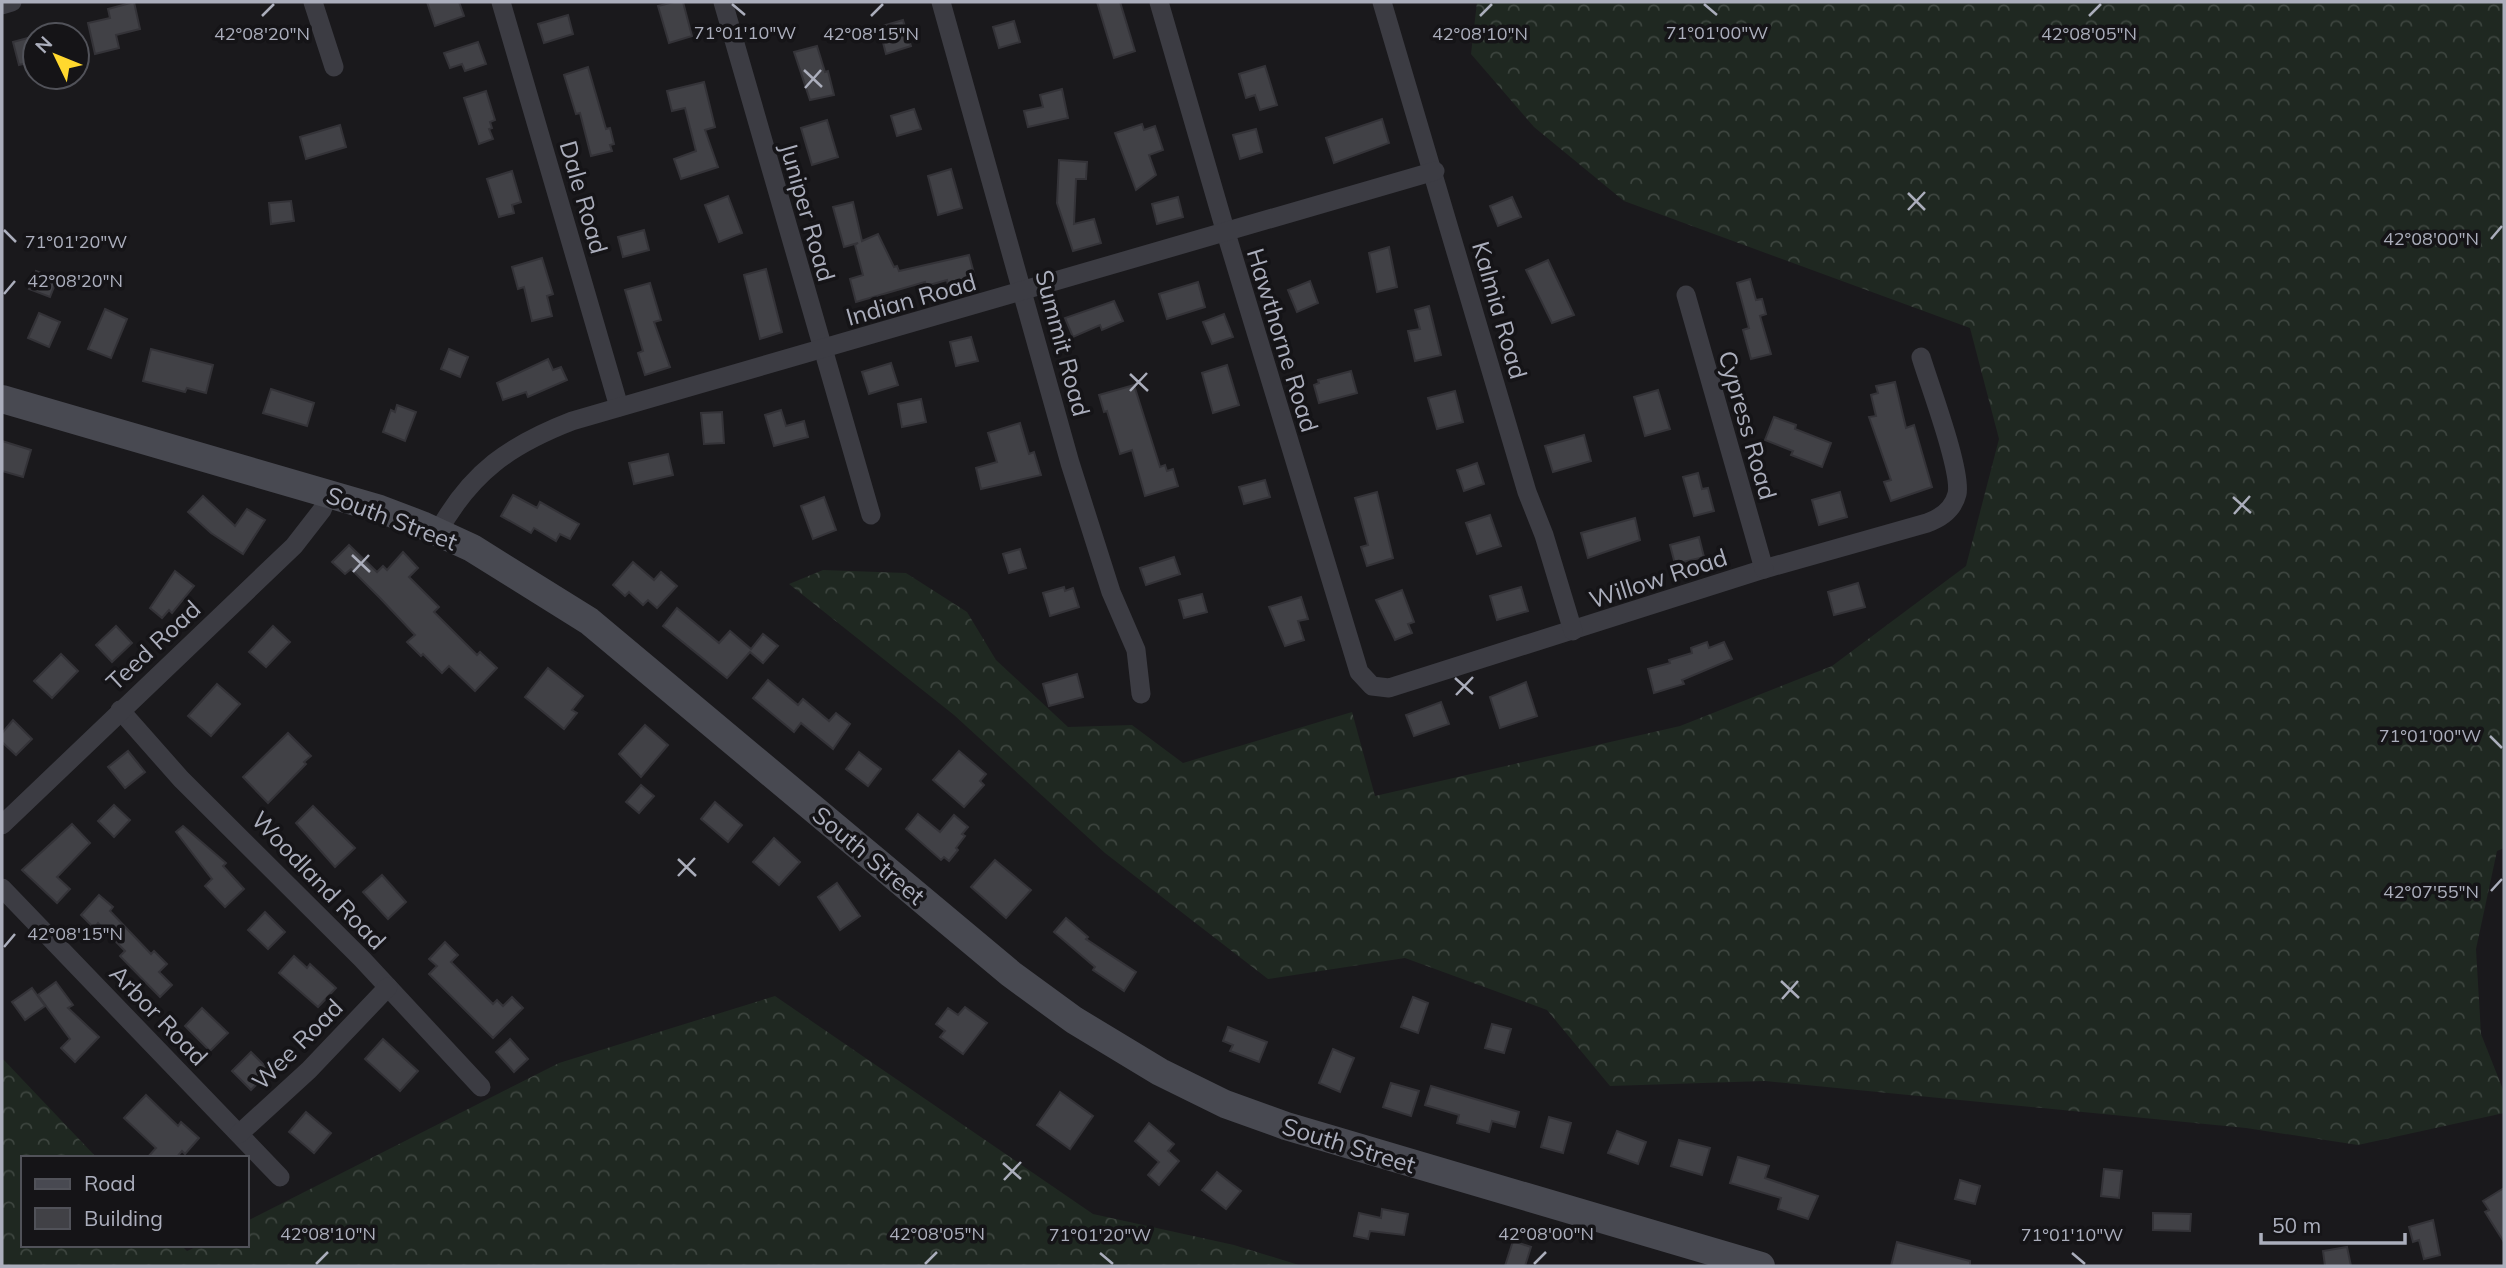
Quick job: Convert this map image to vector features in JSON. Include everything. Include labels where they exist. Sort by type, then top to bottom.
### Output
[{"type":"main road","name":"South Street","points":[[2,399],[329,493],[438,532],[493,560],[589,621],[1011,974],[1074,1020],[1160,1072],[1225,1104],[1286,1126],[1761,1266]]},
{"type":"street","points":[[2,5],[12,2]]},
{"type":"street","points":[[313,2],[334,67]]},
{"type":"street","name":"Dale Road","points":[[501,2],[619,407]]},
{"type":"street","name":"Juniper Road","points":[[723,2],[871,515]]},
{"type":"street","name":"Summit Road","points":[[941,2],[1070,463],[1111,592],[1136,650],[1141,694]]},
{"type":"street","name":"Hawthorne Road","points":[[1159,2],[1359,672],[1371,686]]},
{"type":"street","name":"Kalmia Road","points":[[1382,2],[1435,171],[1527,492],[1546,542],[1573,631]]},
{"type":"street","name":"Indian Road","points":[[438,532],[471,482],[512,450],[564,424],[1435,171]]},
{"type":"street","name":"Cypress Road","points":[[1686,295],[1764,569]]},
{"type":"street","name":"Willow Road","points":[[1371,686],[1389,688],[1764,569],[1927,523],[1942,516],[1954,503],[1958,489],[1956,474],[1921,357]]},
{"type":"street","name":"Teed Road","points":[[2,825],[294,546],[322,510],[329,493]]},
{"type":"street","name":"Woodland Road","points":[[120,710],[181,779],[242,837],[481,1087]]},
{"type":"street","name":"Arbor Road","points":[[2,888],[280,1177]]},
{"type":"street","name":"Wee Road","points":[[239,1135],[309,1070],[388,987]]},
{"type":"green space","points":[[1477,2],[2504,2],[2504,848],[2497,851],[2476,949],[2481,1034],[2504,1092],[2504,1113],[2358,1145],[2246,1128],[1765,1081],[1610,1086],[1547,1010],[1405,958],[1268,979],[1105,853],[954,715],[789,584],[823,570],[906,573],[967,612],[996,660],[1068,727],[1132,725],[1183,763],[1352,712],[1375,796],[1680,726],[1832,666],[1966,566],[1999,439],[1970,328],[1624,201],[1534,127],[1471,54]]},
{"type":"green space","points":[[775,996],[1093,1214],[1234,1245],[1302,1266],[2,1266],[2,1058],[95,1156],[21,1156],[21,1247],[183,1247],[187,1251],[196,1247],[248,1247],[248,1220],[559,1063]]},
{"type":"building","points":[[134,2],[140,29],[116,35],[119,48],[95,54],[91,22],[110,18],[108,9]]},
{"type":"building","points":[[427,2],[459,2],[464,16],[435,26]]},
{"type":"building","points":[[683,2],[692,36],[669,43],[658,6]]},
{"type":"building","points":[[1097,2],[1120,2],[1135,51],[1114,58]]},
{"type":"building","points":[[568,15],[573,34],[544,43],[538,24]]},
{"type":"building","points":[[903,20],[911,46],[886,54],[879,27]]},
{"type":"building","points":[[1014,21],[1020,42],[999,48],[993,27]]},
{"type":"building","points":[[21,40],[21,64],[19,65],[13,42]]},
{"type":"building","points":[[478,42],[486,64],[465,71],[462,64],[450,68],[444,53]]},
{"type":"building","points":[[817,46],[825,72],[828,71],[834,95],[810,100],[794,52]]},
{"type":"building","points":[[1265,66],[1277,105],[1260,110],[1255,95],[1246,98],[1239,74]]},
{"type":"building","points":[[588,67],[606,129],[610,128],[614,144],[610,145],[612,151],[591,156],[580,113],[576,114],[564,75]]},
{"type":"building","points":[[704,82],[715,127],[705,130],[718,167],[681,179],[674,159],[696,151],[685,108],[672,111],[667,91]]},
{"type":"building","points":[[1062,89],[1068,118],[1028,127],[1024,111],[1043,107],[1040,95]]},
{"type":"building","points":[[486,91],[495,120],[490,122],[492,128],[489,129],[493,139],[479,144],[464,98]]},
{"type":"building","points":[[914,109],[921,129],[897,136],[891,116]]},
{"type":"building","points":[[1382,119],[1389,143],[1334,163],[1326,138]]},
{"type":"building","points":[[827,120],[838,157],[812,165],[801,128]]},
{"type":"building","points":[[1142,124],[1144,130],[1155,126],[1163,150],[1149,155],[1156,175],[1136,190],[1115,133]]},
{"type":"building","points":[[340,125],[346,147],[306,159],[300,137]]},
{"type":"building","points":[[1256,129],[1262,152],[1240,159],[1233,135]]},
{"type":"building","points":[[1059,160],[1087,162],[1086,179],[1076,179],[1074,224],[1094,219],[1101,243],[1073,251],[1057,203]]},
{"type":"building","points":[[951,169],[962,208],[938,215],[928,176]]},
{"type":"building","points":[[512,171],[521,202],[512,205],[514,213],[499,217],[487,179]]},
{"type":"building","points":[[728,196],[742,233],[719,242],[705,205]]},
{"type":"building","points":[[1178,197],[1183,217],[1157,224],[1152,204]]},
{"type":"building","points":[[1512,197],[1521,217],[1498,226],[1490,206]]},
{"type":"building","points":[[291,201],[294,221],[271,224],[269,203]]},
{"type":"building","points":[[853,202],[862,241],[878,234],[894,267],[897,266],[899,271],[969,255],[975,277],[948,285],[947,280],[926,286],[925,282],[856,302],[850,279],[863,275],[855,245],[858,243],[844,247],[833,207]]},
{"type":"building","points":[[644,230],[649,250],[623,257],[618,237]]},
{"type":"building","points":[[1389,247],[1397,287],[1377,292],[1369,253]]},
{"type":"building","points":[[542,258],[553,294],[547,296],[552,316],[532,321],[524,287],[518,289],[512,267]]},
{"type":"building","points":[[1548,260],[1574,315],[1552,323],[1526,270]]},
{"type":"building","points":[[766,269],[782,332],[760,339],[744,275]]},
{"type":"building","points":[[36,271],[57,279],[50,297],[29,289]]},
{"type":"building","points":[[1750,279],[1756,300],[1762,299],[1766,314],[1760,316],[1771,354],[1751,359],[1743,330],[1749,328],[1737,283]]},
{"type":"building","points":[[1310,281],[1318,303],[1297,312],[1288,290]]},
{"type":"building","points":[[1198,282],[1205,307],[1167,319],[1159,294]]},
{"type":"building","points":[[650,283],[661,320],[654,322],[670,367],[645,375],[638,353],[643,351],[625,290]]},
{"type":"building","points":[[1114,301],[1123,321],[1102,330],[1100,325],[1073,337],[1065,318]]},
{"type":"building","points":[[1429,306],[1441,355],[1415,361],[1408,331],[1420,329],[1415,310]]},
{"type":"building","points":[[105,309],[127,319],[111,358],[88,349]]},
{"type":"building","points":[[39,313],[60,322],[49,347],[28,338]]},
{"type":"building","points":[[1224,314],[1233,337],[1212,344],[1203,322]]},
{"type":"building","points":[[971,337],[978,361],[956,366],[950,342]]},
{"type":"building","points":[[151,349],[213,365],[206,393],[187,388],[185,392],[143,381]]},
{"type":"building","points":[[449,349],[468,357],[460,377],[441,369]]},
{"type":"building","points":[[548,359],[553,370],[561,367],[567,380],[528,397],[526,392],[503,400],[497,383]]},
{"type":"building","points":[[891,363],[898,385],[869,394],[862,372]]},
{"type":"building","points":[[1227,365],[1239,405],[1213,413],[1202,373]]},
{"type":"building","points":[[1351,371],[1357,393],[1319,403],[1314,385],[1319,383],[1318,380]]},
{"type":"building","points":[[1895,382],[1906,428],[1914,425],[1932,487],[1891,501],[1884,482],[1891,480],[1869,417],[1876,416],[1871,395],[1878,393],[1876,386]]},
{"type":"building","points":[[1134,385],[1160,467],[1165,465],[1167,471],[1173,469],[1178,486],[1145,496],[1132,450],[1120,454],[1107,411],[1104,412],[1099,395]]},
{"type":"building","points":[[271,389],[314,403],[307,426],[263,413]]},
{"type":"building","points":[[1658,390],[1670,429],[1645,436],[1634,397]]},
{"type":"building","points":[[1455,391],[1463,422],[1437,429],[1428,398]]},
{"type":"building","points":[[921,399],[926,422],[902,427],[898,404]]},
{"type":"building","points":[[397,405],[416,412],[405,441],[383,432],[391,410],[395,412]]},
{"type":"building","points":[[781,410],[786,426],[804,421],[808,437],[774,446],[765,415]]},
{"type":"building","points":[[722,412],[724,443],[704,444],[701,413]]},
{"type":"building","points":[[1774,417],[1796,425],[1795,429],[1831,443],[1822,467],[1791,455],[1793,451],[1765,440]]},
{"type":"building","points":[[1020,423],[1029,454],[1034,452],[1041,475],[981,489],[976,468],[997,462],[988,433]]},
{"type":"building","points":[[1584,435],[1591,461],[1553,472],[1545,446]]},
{"type":"building","points":[[2,441],[31,450],[23,477],[2,471]]},
{"type":"building","points":[[668,454],[673,475],[634,484],[629,463]]},
{"type":"building","points":[[1477,463],[1484,484],[1464,491],[1457,470]]},
{"type":"building","points":[[1698,473],[1702,489],[1708,488],[1714,511],[1694,516],[1683,477]]},
{"type":"building","points":[[1265,480],[1270,497],[1244,504],[1239,487]]},
{"type":"building","points":[[1377,492],[1393,558],[1367,566],[1361,547],[1368,545],[1355,498]]},
{"type":"building","points":[[1840,492],[1847,517],[1819,525],[1812,500]]},
{"type":"building","points":[[513,495],[537,508],[540,502],[579,524],[570,539],[560,534],[556,541],[534,528],[531,533],[501,516]]},
{"type":"building","points":[[203,496],[235,526],[247,509],[265,520],[243,554],[211,533],[188,512]]},
{"type":"building","points":[[824,497],[836,530],[813,539],[801,506]]},
{"type":"building","points":[[1490,515],[1501,546],[1477,554],[1466,523]]},
{"type":"building","points":[[1635,518],[1640,540],[1588,558],[1581,533]]},
{"type":"building","points":[[1699,537],[1704,557],[1675,564],[1670,545]]},
{"type":"building","points":[[349,545],[377,572],[383,566],[387,570],[403,552],[418,568],[409,577],[439,607],[434,612],[477,655],[480,652],[497,668],[475,691],[449,666],[442,673],[423,654],[421,656],[407,642],[415,635],[380,598],[351,569],[345,574],[332,562]]},
{"type":"building","points":[[1020,549],[1026,568],[1009,573],[1003,554]]},
{"type":"building","points":[[1174,557],[1180,574],[1146,585],[1140,568]]},
{"type":"building","points":[[633,562],[654,580],[661,572],[677,586],[657,608],[648,600],[643,605],[629,592],[625,596],[613,585]]},
{"type":"building","points":[[175,571],[194,586],[172,613],[169,610],[162,618],[150,608]]},
{"type":"building","points":[[1858,583],[1865,607],[1834,615],[1828,592]]},
{"type":"building","points":[[1064,587],[1065,591],[1073,588],[1079,607],[1050,616],[1043,593]]},
{"type":"building","points":[[1521,587],[1528,611],[1497,620],[1490,596]]},
{"type":"building","points":[[1402,590],[1414,622],[1408,624],[1412,633],[1395,640],[1376,600]]},
{"type":"building","points":[[1202,594],[1207,612],[1184,618],[1179,600]]},
{"type":"building","points":[[1301,597],[1308,619],[1298,621],[1304,640],[1285,646],[1269,607]]},
{"type":"building","points":[[677,608],[719,643],[730,631],[751,649],[763,634],[778,646],[763,663],[750,652],[727,678],[663,626]]},
{"type":"building","points":[[116,626],[132,643],[112,662],[96,645]]},
{"type":"building","points":[[273,626],[290,642],[266,667],[249,652]]},
{"type":"building","points":[[1707,642],[1709,648],[1724,642],[1732,659],[1682,680],[1684,684],[1654,693],[1648,669],[1692,653],[1691,648]]},
{"type":"building","points":[[61,654],[78,671],[52,698],[34,681]]},
{"type":"building","points":[[548,668],[583,696],[572,710],[577,713],[564,729],[525,697]]},
{"type":"building","points":[[1077,674],[1083,697],[1049,706],[1043,684]]},
{"type":"building","points":[[768,680],[798,705],[803,699],[829,721],[836,713],[850,724],[833,749],[801,723],[794,732],[753,698]]},
{"type":"building","points":[[1526,682],[1537,716],[1500,728],[1490,697]]},
{"type":"building","points":[[217,684],[240,704],[211,736],[188,716]]},
{"type":"building","points":[[1441,702],[1449,724],[1414,736],[1406,715]]},
{"type":"building","points":[[13,720],[32,739],[16,755],[2,742],[2,733]]},
{"type":"building","points":[[645,725],[668,745],[641,777],[619,754]]},
{"type":"building","points":[[288,733],[311,756],[268,803],[243,777]]},
{"type":"building","points":[[128,751],[145,772],[125,788],[108,767]]},
{"type":"building","points":[[959,751],[986,774],[980,781],[984,785],[964,807],[933,780]]},
{"type":"building","points":[[859,752],[881,769],[868,786],[846,769]]},
{"type":"building","points":[[641,785],[654,796],[639,813],[626,802]]},
{"type":"building","points":[[715,802],[742,825],[728,842],[701,819]]},
{"type":"building","points":[[114,805],[130,820],[114,837],[98,821]]},
{"type":"building","points":[[313,806],[355,848],[335,867],[296,823]]},
{"type":"building","points":[[918,814],[940,832],[954,815],[968,827],[962,834],[965,836],[956,848],[958,850],[949,861],[944,857],[941,860],[906,829]]},
{"type":"building","points":[[72,824],[90,843],[57,877],[70,889],[57,903],[22,870]]},
{"type":"building","points":[[183,826],[226,863],[223,866],[244,889],[225,907],[205,886],[212,879],[176,832]]},
{"type":"building","points":[[774,838],[800,862],[779,885],[753,862]]},
{"type":"building","points":[[995,860],[1031,890],[1006,918],[971,887]]},
{"type":"building","points":[[382,875],[406,902],[388,919],[363,892]]},
{"type":"building","points":[[837,883],[860,916],[840,930],[818,897]]},
{"type":"building","points":[[99,895],[113,907],[110,911],[151,954],[154,951],[167,964],[159,972],[172,985],[160,997],[120,956],[125,951],[98,923],[94,928],[81,915]]},
{"type":"building","points":[[265,912],[285,932],[268,949],[248,930]]},
{"type":"building","points":[[1066,918],[1088,937],[1086,939],[1136,972],[1124,991],[1093,970],[1095,967],[1054,932]]},
{"type":"building","points":[[445,942],[458,955],[451,962],[493,1004],[497,1000],[503,1006],[512,997],[523,1008],[493,1038],[429,974],[437,966],[429,959]]},
{"type":"building","points":[[294,956],[307,968],[310,964],[336,988],[318,1007],[279,973]]},
{"type":"building","points":[[56,982],[73,1005],[68,1008],[99,1037],[75,1062],[61,1048],[70,1039],[38,995]]},
{"type":"building","points":[[32,988],[45,1006],[25,1020],[12,1002]]},
{"type":"building","points":[[1413,997],[1428,1003],[1418,1033],[1401,1027]]},
{"type":"building","points":[[965,1007],[987,1023],[963,1054],[940,1037],[945,1031],[936,1024],[948,1008],[958,1015]]},
{"type":"building","points":[[202,1008],[228,1033],[210,1051],[185,1026]]},
{"type":"building","points":[[1492,1024],[1511,1029],[1504,1053],[1485,1048]]},
{"type":"building","points":[[1228,1027],[1267,1042],[1259,1062],[1230,1051],[1233,1045],[1223,1041]]},
{"type":"building","points":[[383,1039],[418,1071],[400,1091],[365,1059]]},
{"type":"building","points":[[510,1039],[528,1059],[514,1072],[496,1052]]},
{"type":"building","points":[[1333,1049],[1354,1058],[1340,1092],[1319,1083]]},
{"type":"building","points":[[251,1052],[270,1071],[251,1090],[232,1071]]},
{"type":"building","points":[[1391,1083],[1419,1091],[1411,1116],[1383,1107]]},
{"type":"building","points":[[1431,1086],[1519,1112],[1515,1127],[1492,1121],[1489,1132],[1457,1123],[1459,1115],[1425,1105]]},
{"type":"building","points":[[1060,1092],[1093,1116],[1070,1149],[1037,1125]]},
{"type":"building","points":[[146,1095],[178,1126],[181,1122],[199,1138],[185,1154],[182,1151],[178,1156],[149,1156],[156,1148],[124,1118]]},
{"type":"building","points":[[306,1112],[331,1133],[314,1153],[289,1132]]},
{"type":"building","points":[[1549,1117],[1571,1123],[1563,1153],[1541,1147]]},
{"type":"building","points":[[1149,1123],[1174,1144],[1168,1151],[1179,1161],[1159,1185],[1148,1175],[1159,1162],[1135,1141]]},
{"type":"building","points":[[1617,1131],[1646,1142],[1638,1164],[1608,1153]]},
{"type":"building","points":[[1679,1140],[1710,1148],[1702,1175],[1671,1166]]},
{"type":"building","points":[[1738,1157],[1769,1166],[1765,1178],[1818,1196],[1808,1219],[1778,1209],[1781,1198],[1730,1183]]},
{"type":"building","points":[[2104,1169],[2122,1171],[2119,1198],[2101,1196]]},
{"type":"building","points":[[1217,1172],[1241,1191],[1226,1209],[1202,1190]]},
{"type":"building","points":[[1960,1180],[1980,1186],[1975,1204],[1955,1199]]},
{"type":"building","points":[[2504,1188],[2504,1242],[2485,1212],[2489,1210],[2483,1201]]},
{"type":"building","points":[[1382,1209],[1408,1214],[1404,1235],[1370,1231],[1368,1239],[1354,1236],[1359,1213],[1381,1218]]},
{"type":"building","points":[[2153,1213],[2191,1214],[2190,1231],[2153,1230]]},
{"type":"building","points":[[2433,1220],[2440,1255],[2424,1259],[2419,1240],[2413,1242],[2409,1227]]},
{"type":"building","points":[[1513,1241],[1531,1247],[1525,1266],[1505,1266]]},
{"type":"building","points":[[1897,1242],[1970,1261],[1970,1266],[1891,1266]]},
{"type":"building","points":[[2347,1247],[2351,1266],[2325,1266],[2323,1251]]}]
